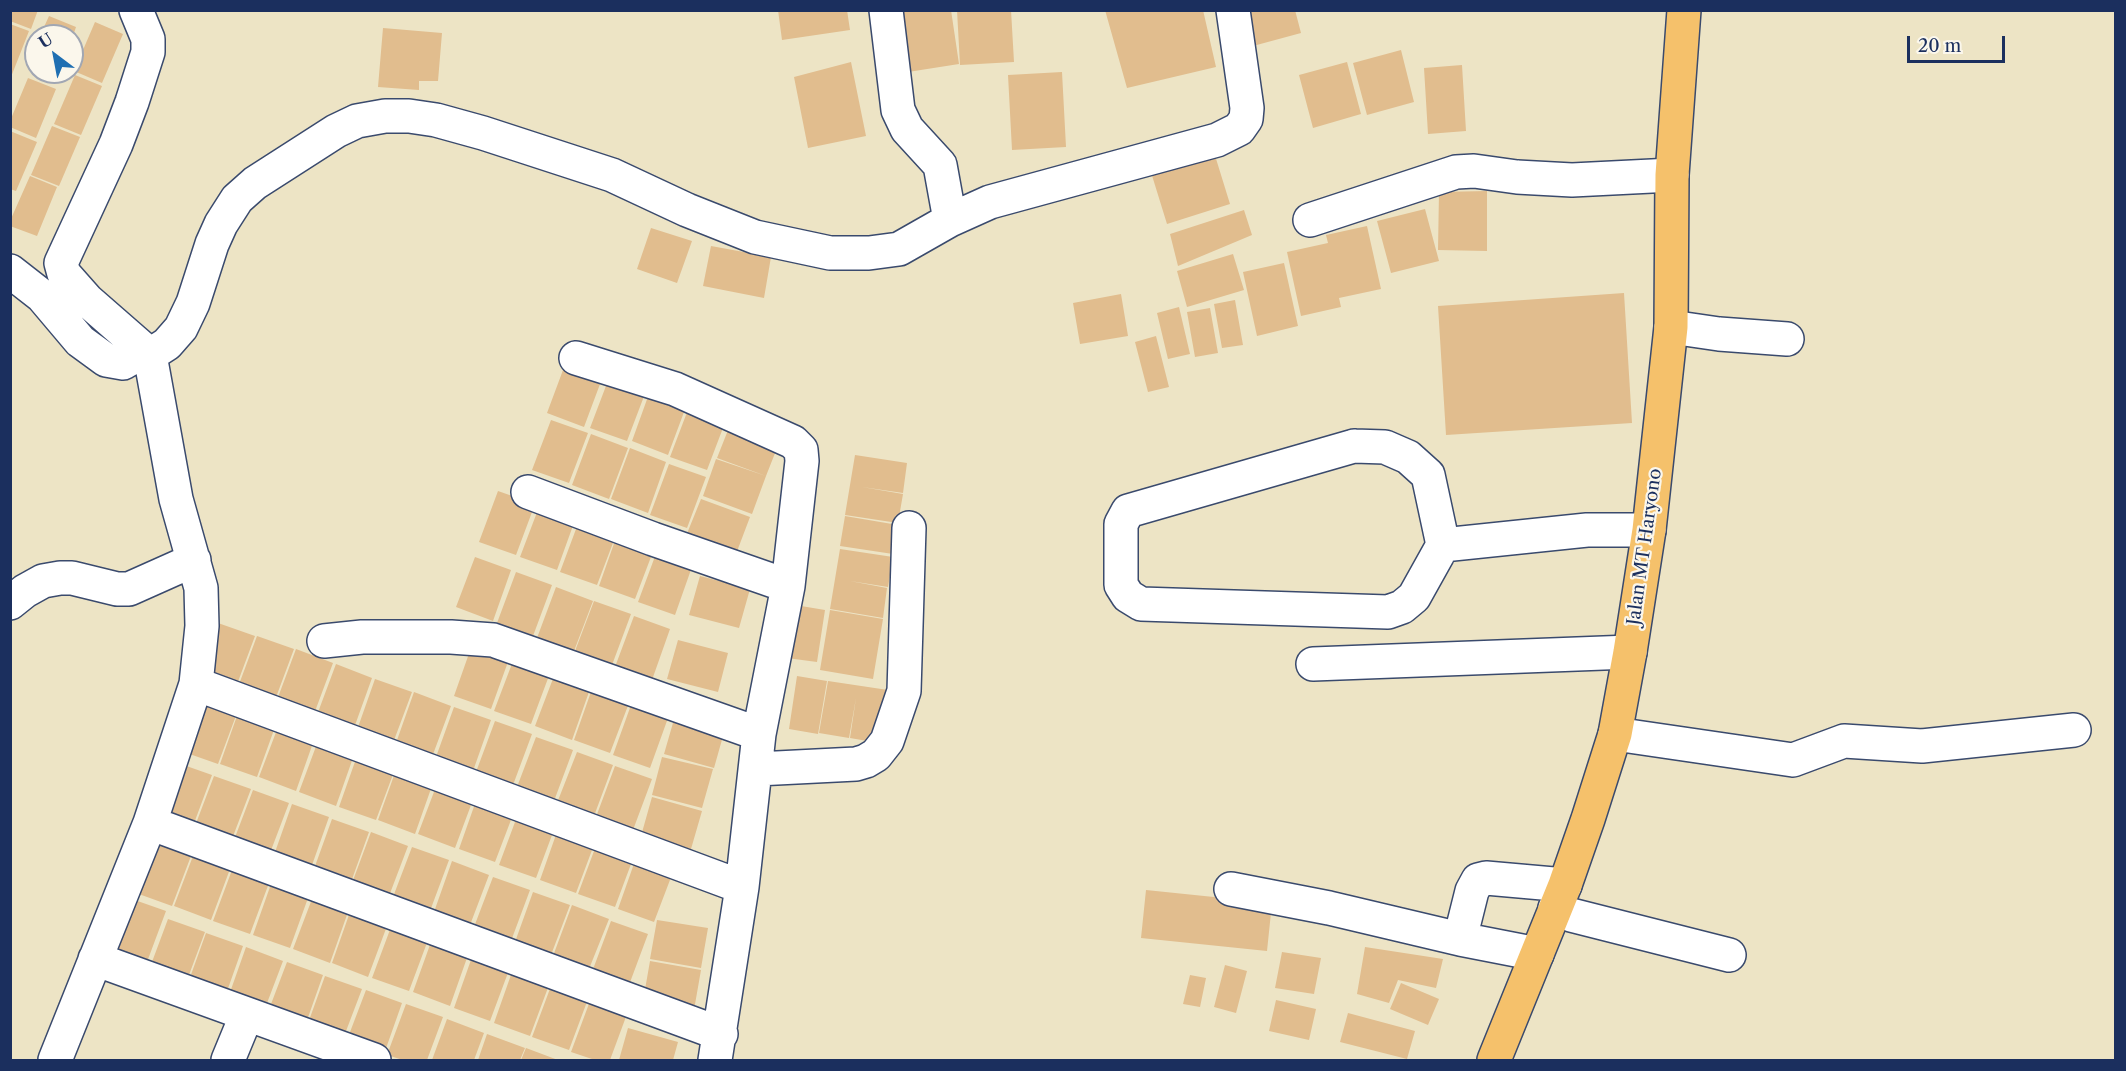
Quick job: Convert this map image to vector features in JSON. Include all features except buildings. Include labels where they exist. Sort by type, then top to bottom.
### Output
[{"type":"main road","name":"Jalan MT Haryono","points":[[1494,1060],[1560,896],[1615,734],[1630,652],[1648,530],[1671,327],[1672,176],[1684,10]]},
{"type":"street","points":[[55,1060],[150,823],[196,684],[202,626],[201,588],[189,562],[148,352],[87,300],[64,274],[61,263],[116,144],[148,52],[148,39],[136,10]]},
{"type":"street","points":[[886,10],[898,110],[907,129],[940,165],[950,220]]},
{"type":"street","points":[[10,272],[42,296],[80,341],[106,360],[123,363],[166,344],[181,328],[193,303],[212,244],[221,224],[237,199],[255,183],[336,131],[357,121],[385,116],[409,116],[436,120],[524,145],[612,175],[687,210],[755,237],[801,248],[831,252],[869,253],[899,249],[950,220],[990,202],[1217,140],[1239,129],[1246,119],[1247,108],[1233,10]]},
{"type":"street","points":[[1310,220],[1456,172],[1474,171],[1517,177],[1572,180],[1672,176]]},
{"type":"street","points":[[1671,327],[1719,334],[1787,339]]},
{"type":"street","points":[[150,823],[718,1047],[742,887],[757,769],[759,734],[788,586],[802,456],[798,444],[675,389],[576,358]]},
{"type":"street","points":[[1354,446],[1385,447],[1408,457],[1428,475],[1443,545],[1414,597],[1402,607],[1388,612],[1141,604],[1128,596],[1121,585],[1121,524],[1128,511],[1354,446]]},
{"type":"street","points":[[528,492],[788,586]]},
{"type":"street","points":[[757,769],[856,764],[876,755],[887,741],[904,691],[909,528]]},
{"type":"street","points":[[1443,545],[1587,530],[1648,530]]},
{"type":"street","points":[[10,603],[43,581],[72,578],[117,589],[129,589],[189,562]]},
{"type":"street","points":[[324,641],[362,637],[452,637],[493,640],[759,734]]},
{"type":"street","points":[[1313,664],[1630,652]]},
{"type":"street","points":[[196,684],[742,887]]},
{"type":"street","points":[[1615,734],[1793,760],[1844,741],[1922,746],[2074,730]]},
{"type":"street","points":[[1460,939],[1472,891],[1478,880],[1485,878],[1560,896],[1571,915],[1729,954]]},
{"type":"street","points":[[1231,888],[1537,954]]},
{"type":"street","points":[[95,959],[374,1060]]},
{"type":"street","points":[[228,1060],[247,1014]]}]
